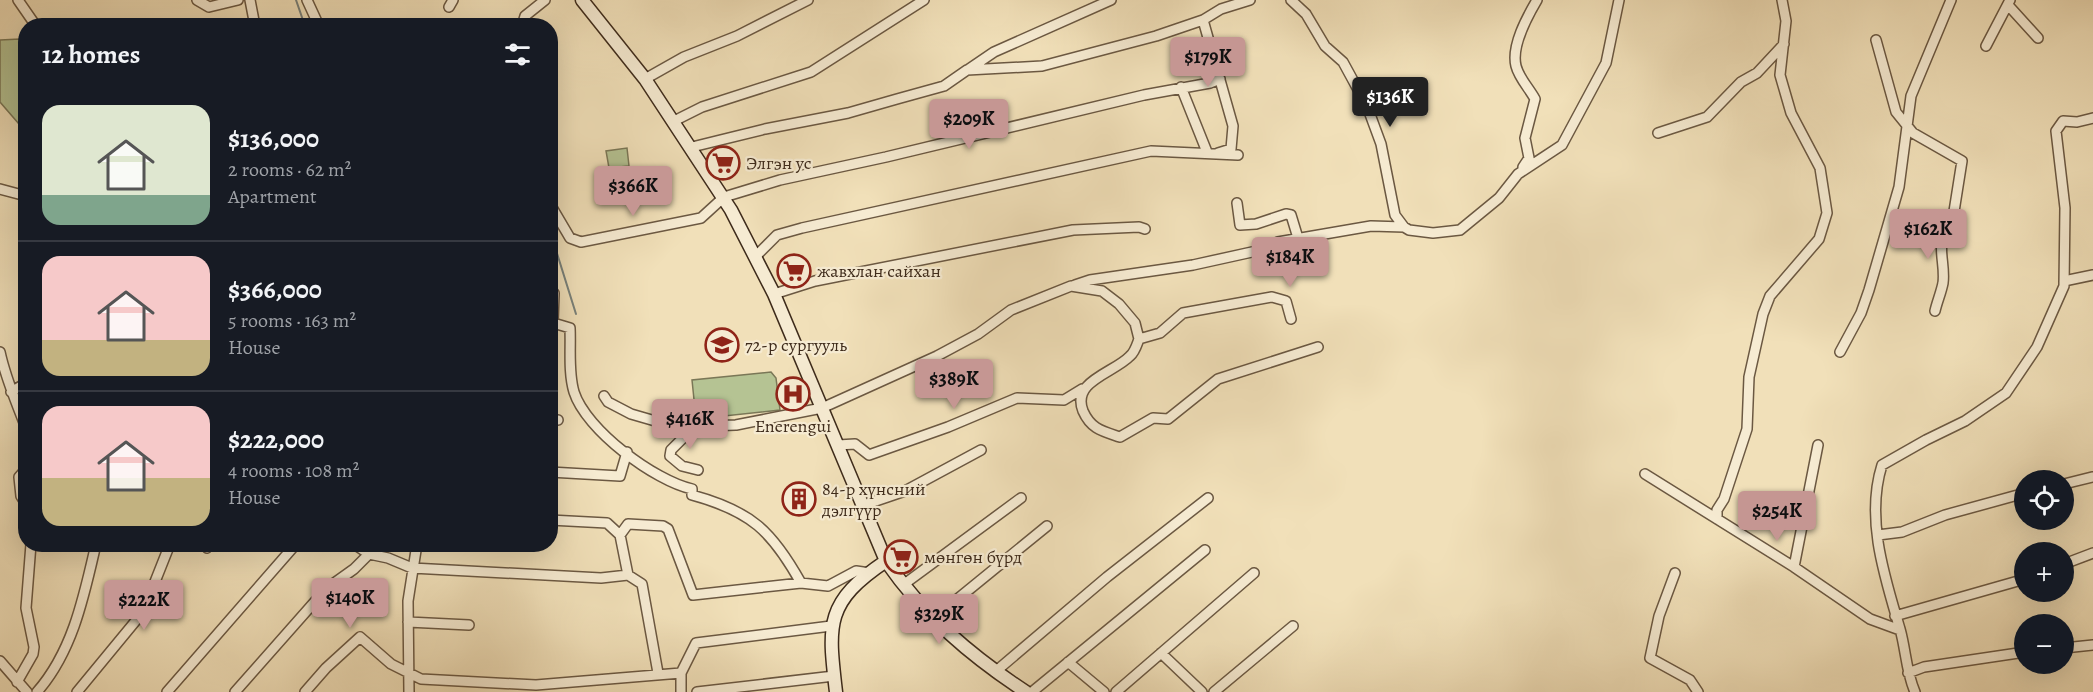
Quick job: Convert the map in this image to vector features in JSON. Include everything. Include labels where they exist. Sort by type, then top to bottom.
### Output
[{"type":"main road","points":[[582,0],[645,79],[724,197],[774,294],[886,561],[903,585],[933,619],[977,660],[1026,692]]},
{"type":"main road","points":[[836,692],[831,626],[844,598],[886,561]]},
{"type":"street","points":[[18,0],[30,18]]},
{"type":"street","points":[[197,0],[208,7],[238,0]]},
{"type":"street","points":[[250,0],[253,18]]},
{"type":"street","points":[[307,0],[315,18]]},
{"type":"street","points":[[524,18],[545,0]]},
{"type":"street","points":[[645,79],[684,57],[737,36],[808,0]]},
{"type":"street","points":[[674,121],[702,107],[811,72],[924,0]]},
{"type":"street","points":[[692,147],[765,129],[848,113],[944,86],[994,52],[1111,0]]},
{"type":"street","points":[[967,70],[1042,66],[1156,36],[1203,20],[1221,9],[1250,0]]},
{"type":"street","points":[[1291,0],[1306,14],[1325,45],[1343,62],[1367,106],[1382,144],[1395,215],[1409,230],[1434,233],[1460,230],[1498,198],[1529,158],[1524,138],[1535,99],[1515,65],[1517,48],[1528,14],[1537,0]]},
{"type":"street","points":[[1518,174],[1562,145],[1606,63],[1619,0]]},
{"type":"street","points":[[1717,519],[1718,510],[1724,499],[1747,429],[1749,377],[1763,314],[1770,296],[1819,239],[1827,213],[1820,168],[1791,113],[1780,75],[1784,44],[1785,6],[1782,0]]},
{"type":"street","points":[[1840,352],[1861,313],[1881,254],[1899,187],[1911,96],[1951,0]]},
{"type":"street","points":[[1986,46],[2009,2],[2038,38]]},
{"type":"street","points":[[1203,20],[1233,126],[1231,149],[1218,153]]},
{"type":"street","points":[[1876,40],[1896,112],[1906,127],[1962,160],[1952,224],[1945,230],[1940,244],[1943,283],[1935,311]]},
{"type":"street","points":[[1658,133],[1707,117],[1741,82],[1757,73],[1784,44]]},
{"type":"street","points":[[558,218],[570,238],[581,242],[701,218],[724,197],[780,180],[886,158],[1220,79]]},
{"type":"street","points":[[1180,87],[1207,152]]},
{"type":"street","points":[[1915,692],[1908,673],[1900,630],[1880,558],[1877,499],[1882,465],[1926,440],[1965,422],[2006,393],[2037,347],[2064,281],[2065,208],[2056,131],[2063,121],[2077,122],[2093,118]]},
{"type":"street","points":[[755,256],[777,235],[812,225],[1151,151],[1238,155]]},
{"type":"street","points":[[0,189],[18,194]]},
{"type":"street","points":[[1237,203],[1240,225],[1256,224],[1286,214],[1291,215],[1298,238]]},
{"type":"street","points":[[604,396],[608,402],[631,414],[676,427],[736,425],[822,408],[937,356],[978,334],[1011,310],[1090,280],[1193,266],[1261,250],[1278,242],[1298,238],[1371,226],[1404,227]]},
{"type":"street","points":[[774,294],[815,281],[1065,231],[1104,227],[1145,229]]},
{"type":"street","points":[[2064,281],[2093,275]]},
{"type":"street","points":[[838,445],[855,444],[870,455],[951,426],[1017,398],[1064,400],[1132,355],[1139,339],[1135,323],[1119,304],[1102,291],[1071,286]]},
{"type":"street","points":[[1139,339],[1160,333],[1183,313],[1272,297],[1286,301],[1292,319]]},
{"type":"street","points":[[558,324],[570,328],[571,375],[579,406],[590,421],[646,469],[674,485],[692,489],[692,495],[721,503],[743,515],[768,534],[778,543],[801,582]]},
{"type":"street","points":[[1082,389],[1079,401],[1087,420],[1096,429],[1120,438],[1153,418],[1168,419],[1218,380],[1318,346]]},
{"type":"street","points":[[0,352],[18,409]]},
{"type":"street","points":[[11,392],[18,388]]},
{"type":"street","points":[[694,427],[671,450],[670,456],[682,466],[698,470]]},
{"type":"street","points":[[1794,567],[1818,445]]},
{"type":"street","points":[[864,505],[905,491],[981,450]]},
{"type":"street","points":[[558,472],[620,476],[627,452]]},
{"type":"street","points":[[1645,474],[1794,567],[1870,619],[1900,630]]},
{"type":"street","points":[[2074,482],[2092,477]]},
{"type":"street","points":[[1878,535],[1902,532],[1945,515],[2014,496]]},
{"type":"street","points":[[903,585],[1021,498]]},
{"type":"street","points":[[995,672],[1107,577],[1208,498]]},
{"type":"street","points":[[558,520],[607,523],[620,535],[628,575]]},
{"type":"street","points":[[620,535],[628,524],[663,526],[668,529],[693,595],[801,582],[828,586],[856,571],[870,573]]},
{"type":"street","points":[[933,619],[1047,526]]},
{"type":"street","points":[[758,537],[768,534]]},
{"type":"street","points":[[1032,692],[1205,550]]},
{"type":"street","points":[[17,682],[33,654],[34,647],[26,608],[30,552]]},
{"type":"street","points":[[37,692],[47,681],[74,628],[94,552]]},
{"type":"street","points":[[77,692],[143,612],[167,552]]},
{"type":"street","points":[[167,692],[289,552]]},
{"type":"street","points":[[366,552],[412,568],[601,578],[628,575],[642,584],[658,673]]},
{"type":"street","points":[[409,692],[408,622],[415,552]]},
{"type":"street","points":[[2074,560],[2093,553]]},
{"type":"street","points":[[235,692],[326,589],[354,569],[369,554]]},
{"type":"street","points":[[1116,692],[1254,573]]},
{"type":"street","points":[[1675,573],[1659,616],[1650,658],[1690,680],[1698,692]]},
{"type":"street","points":[[1895,616],[2014,582]]},
{"type":"street","points":[[408,622],[469,625]]},
{"type":"street","points":[[681,692],[681,673],[696,643],[831,626]]},
{"type":"street","points":[[1214,692],[1293,626]]},
{"type":"street","points":[[305,692],[360,637],[371,649],[407,673],[421,679],[536,685],[658,673],[681,673]]},
{"type":"street","points":[[2074,647],[2093,645]]},
{"type":"street","points":[[1161,653],[1202,692]]},
{"type":"street","points":[[1908,673],[1924,667],[2014,654]]},
{"type":"street","points":[[0,661],[27,692]]},
{"type":"street","points":[[1068,662],[1104,692]]},
{"type":"street","points":[[697,692],[834,676]]},
{"type":"green space","points":[[18,39],[18,123],[0,102],[0,40]]},
{"type":"green space","points":[[627,148],[629,166],[609,168],[606,151]]},
{"type":"green space","points":[[771,372],[776,378],[780,410],[696,419],[692,380]]},
{"type":"waterway","points":[[296,0],[302,18]]},
{"type":"waterway","points":[[558,257],[576,314]]},
{"type":"place","name":"Элгэн ус","points":[[723,163]]},
{"type":"place","name":"жавхлан сайхан","points":[[794,271]]},
{"type":"place","name":"72-р сургууль","points":[[722,345]]},
{"type":"place","name":"Enerengui","points":[[793,394]]},
{"type":"place","name":"84-р хүнсний дэлгүүр","points":[[799,499]]},
{"type":"place","name":"мөнгөн бүрд","points":[[901,557]]}]
